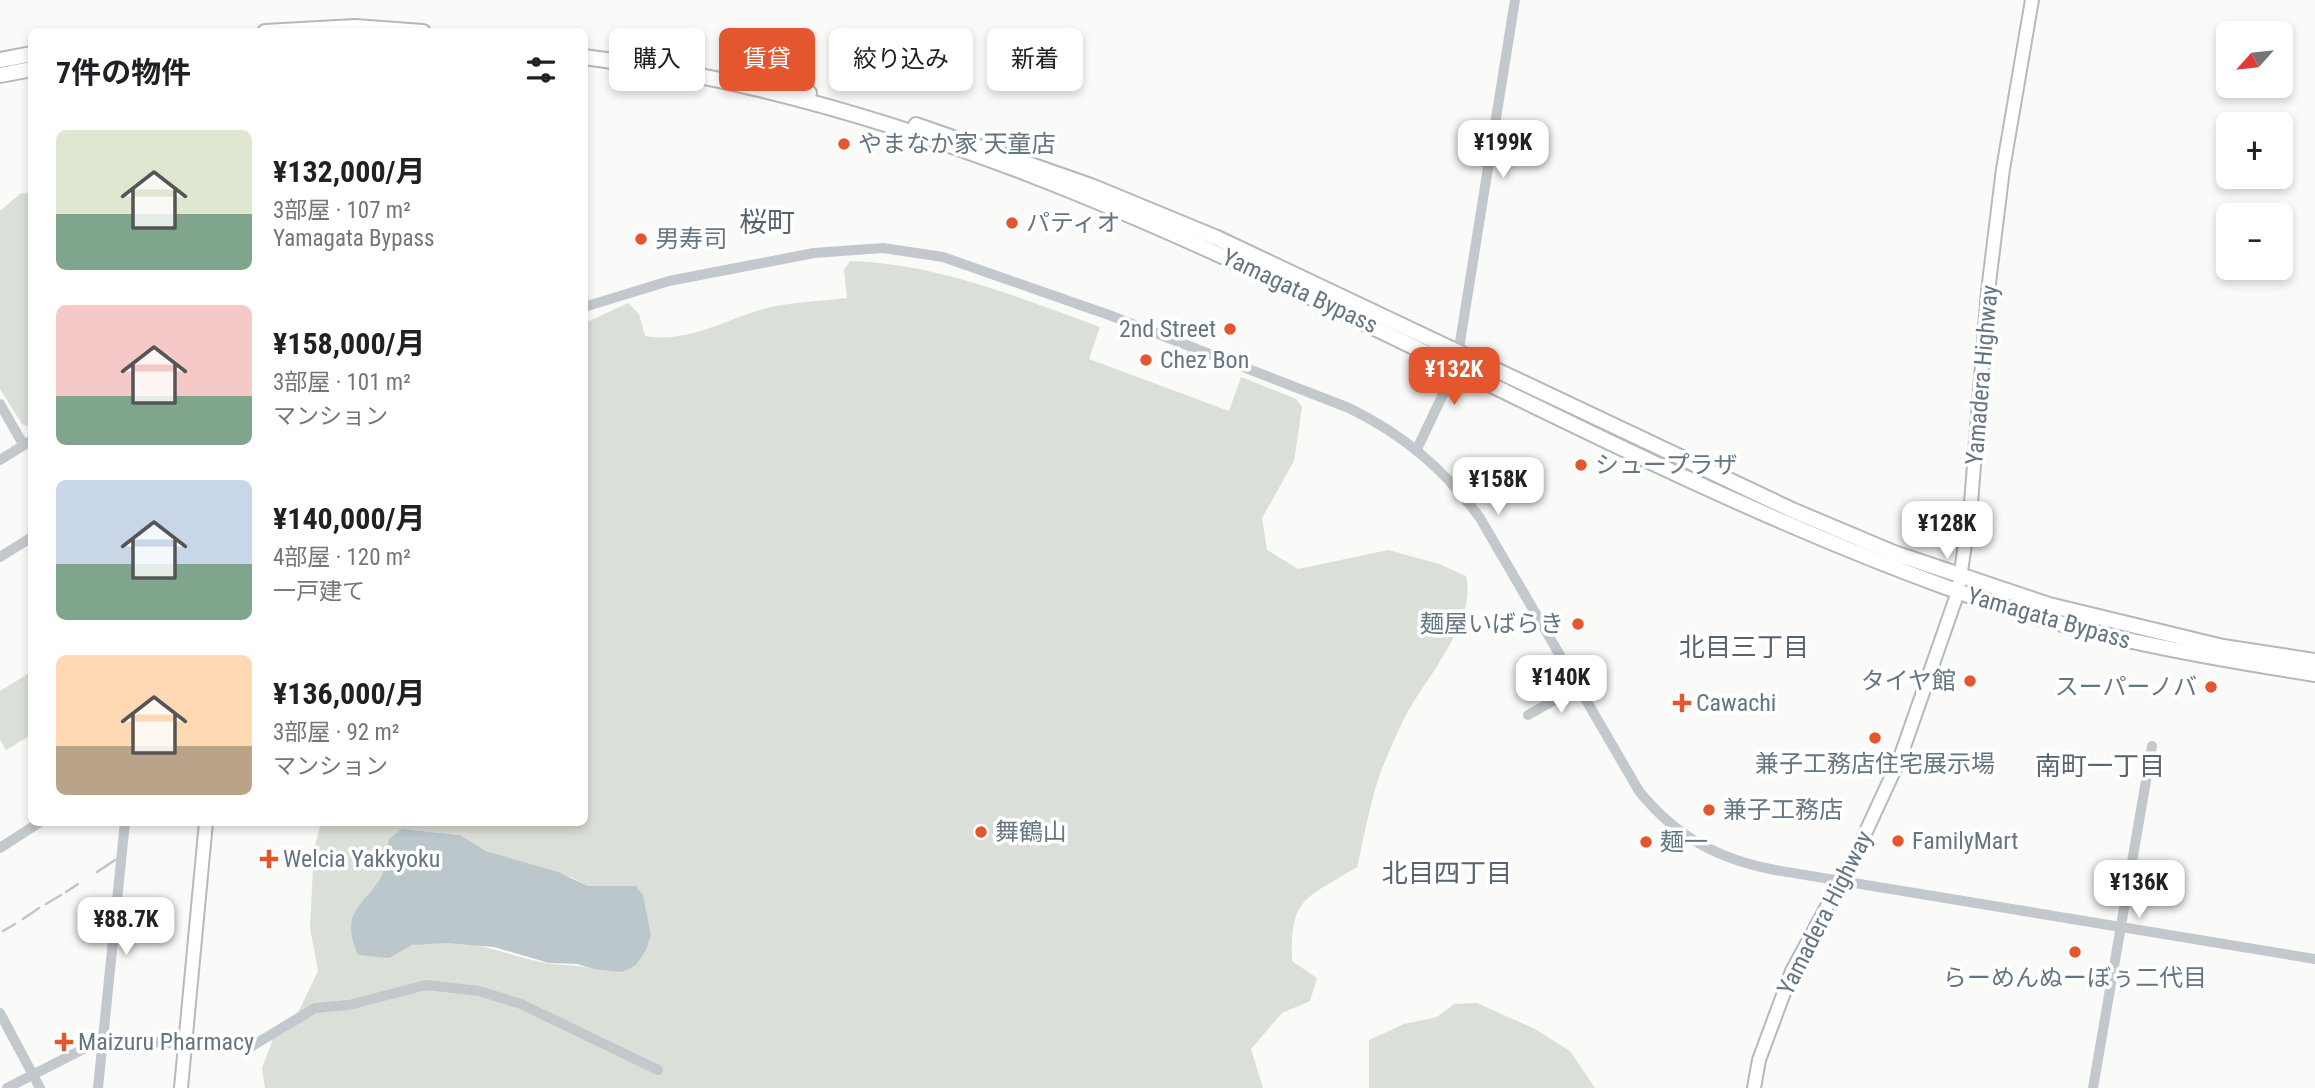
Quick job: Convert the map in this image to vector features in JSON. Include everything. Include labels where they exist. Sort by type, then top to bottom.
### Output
[{"type":"highway","points":[[337,28],[369,28]]},
{"type":"highway","name":"Yamagata Bypass","points":[[588,48],[774,83],[927,128],[1091,186],[1217,238],[1772,518],[1958,592],[2086,632],[2167,649],[2315,674]]},
{"type":"highway","points":[[0,60],[28,55]]},
{"type":"highway","name":"Yamagata Bypass","points":[[588,58],[705,78],[792,98],[850,114],[996,163],[1222,254],[1894,554],[2049,606],[2169,635],[2315,661]]},
{"type":"highway","points":[[0,75],[28,70]]},
{"type":"main road","name":"Yamadera Highway","points":[[1754,1088],[1759,1060],[1788,981],[1900,758],[1958,592],[1962,576],[2000,196],[2032,0]]},
{"type":"main road","points":[[181,1088],[206,826]]},
{"type":"street","points":[[1417,449],[1457,360],[1515,0]]},
{"type":"street","points":[[588,305],[615,295],[668,281],[814,253],[883,248],[943,257],[1109,315],[1316,394],[1383,425],[1417,449],[1453,483],[1480,518],[1632,781],[1673,828],[1729,859],[1840,880],[2315,958]]},
{"type":"street","points":[[0,404],[27,442],[0,460]]},
{"type":"street","points":[[0,557],[28,540]]},
{"type":"street","points":[[1528,715],[1578,687]]},
{"type":"street","points":[[2093,1088],[2151,746]]},
{"type":"street","points":[[0,848],[34,826]]},
{"type":"street","points":[[99,1088],[125,826]]},
{"type":"street","points":[[7,1088],[103,1039],[248,1048],[265,1040],[288,1021],[323,1005],[349,1005],[426,985],[451,986],[522,1004],[658,1070]]},
{"type":"street","points":[[0,1013],[40,1088]]},
{"type":"shaded area","points":[[21,193],[28,194],[28,427],[22,424],[0,389],[0,211]]},
{"type":"shaded area","points":[[850,261],[915,268],[977,284],[1100,327],[1089,359],[1229,411],[1241,377],[1296,399],[1302,407],[1294,461],[1262,518],[1267,550],[1298,569],[1388,550],[1439,564],[1466,576],[1465,608],[1452,642],[1407,713],[1382,767],[1357,867],[1313,894],[1298,911],[1294,923],[1292,961],[1317,978],[1310,1001],[1282,1013],[1251,1049],[1263,1088],[265,1088],[262,1068],[274,1036],[296,1017],[318,971],[310,928],[314,849],[320,826],[588,826],[588,322],[628,303],[639,314],[645,336],[678,336],[771,307],[847,298],[844,270]],"holes":[[[403,829],[460,835],[486,851],[573,878],[588,886],[636,886],[643,896],[651,935],[594,969],[546,963],[480,946],[446,941],[413,945],[389,958],[354,913],[383,874],[384,858]]]},
{"type":"shaded area","points":[[28,674],[28,737],[6,750],[0,740],[0,691]]},
{"type":"shaded area","points":[[402,829],[460,835],[486,851],[558,872],[588,886],[636,886],[643,895],[651,935],[646,950],[636,965],[622,972],[577,964],[549,963],[494,947],[447,943],[412,945],[389,958],[358,955],[351,930],[352,920],[381,877],[389,839]]},
{"type":"shaded area","points":[[1477,1003],[1535,1029],[1570,1051],[1595,1088],[1369,1088],[1369,1040],[1404,1024],[1437,1017],[1454,1004]]},
{"type":"waterway","points":[[97,872],[115,860]]},
{"type":"waterway","points":[[66,892],[78,884]]},
{"type":"waterway","points":[[46,904],[61,895]]},
{"type":"waterway","points":[[23,919],[39,908]]},
{"type":"waterway","points":[[3,931],[15,924]]},
{"type":"place","name":"やまなか家 天童店","points":[[844,144]]},
{"type":"place","name":"パティオ","points":[[1012,223]]},
{"type":"place","name":"男寿司","points":[[641,239]]},
{"type":"place","name":"2nd Street","points":[[1230,329]]},
{"type":"place","name":"Chez Bon","points":[[1146,360]]},
{"type":"place","name":"シュープラザ","points":[[1581,465]]},
{"type":"place","name":"麺屋いばらき","points":[[1578,624]]},
{"type":"place","name":"タイヤ館","points":[[1970,681]]},
{"type":"place","name":"スーパーノバ","points":[[2211,687]]},
{"type":"place","name":"Cawachi","points":[[1682,703]]},
{"type":"place","name":"兼子工務店住宅展示場","points":[[1875,738]]},
{"type":"place","name":"兼子工務店","points":[[1709,810]]},
{"type":"place","name":"舞鶴山","points":[[981,832]]},
{"type":"place","name":"FamilyMart","points":[[1898,841]]},
{"type":"place","name":"麺一","points":[[1646,842]]},
{"type":"place","name":"Welcia Yakkyoku","points":[[269,859]]},
{"type":"place","name":"らーめんぬーぼぅ二代目","points":[[2075,952]]},
{"type":"place","name":"Maizuru Pharmacy","points":[[64,1042]]},
{"type":"district","name":"桜町","points":[[767,222]]},
{"type":"district","name":"北目三丁目","points":[[1744,647]]},
{"type":"district","name":"南町一丁目","points":[[2100,766]]},
{"type":"district","name":"北目四丁目","points":[[1447,873]]}]
